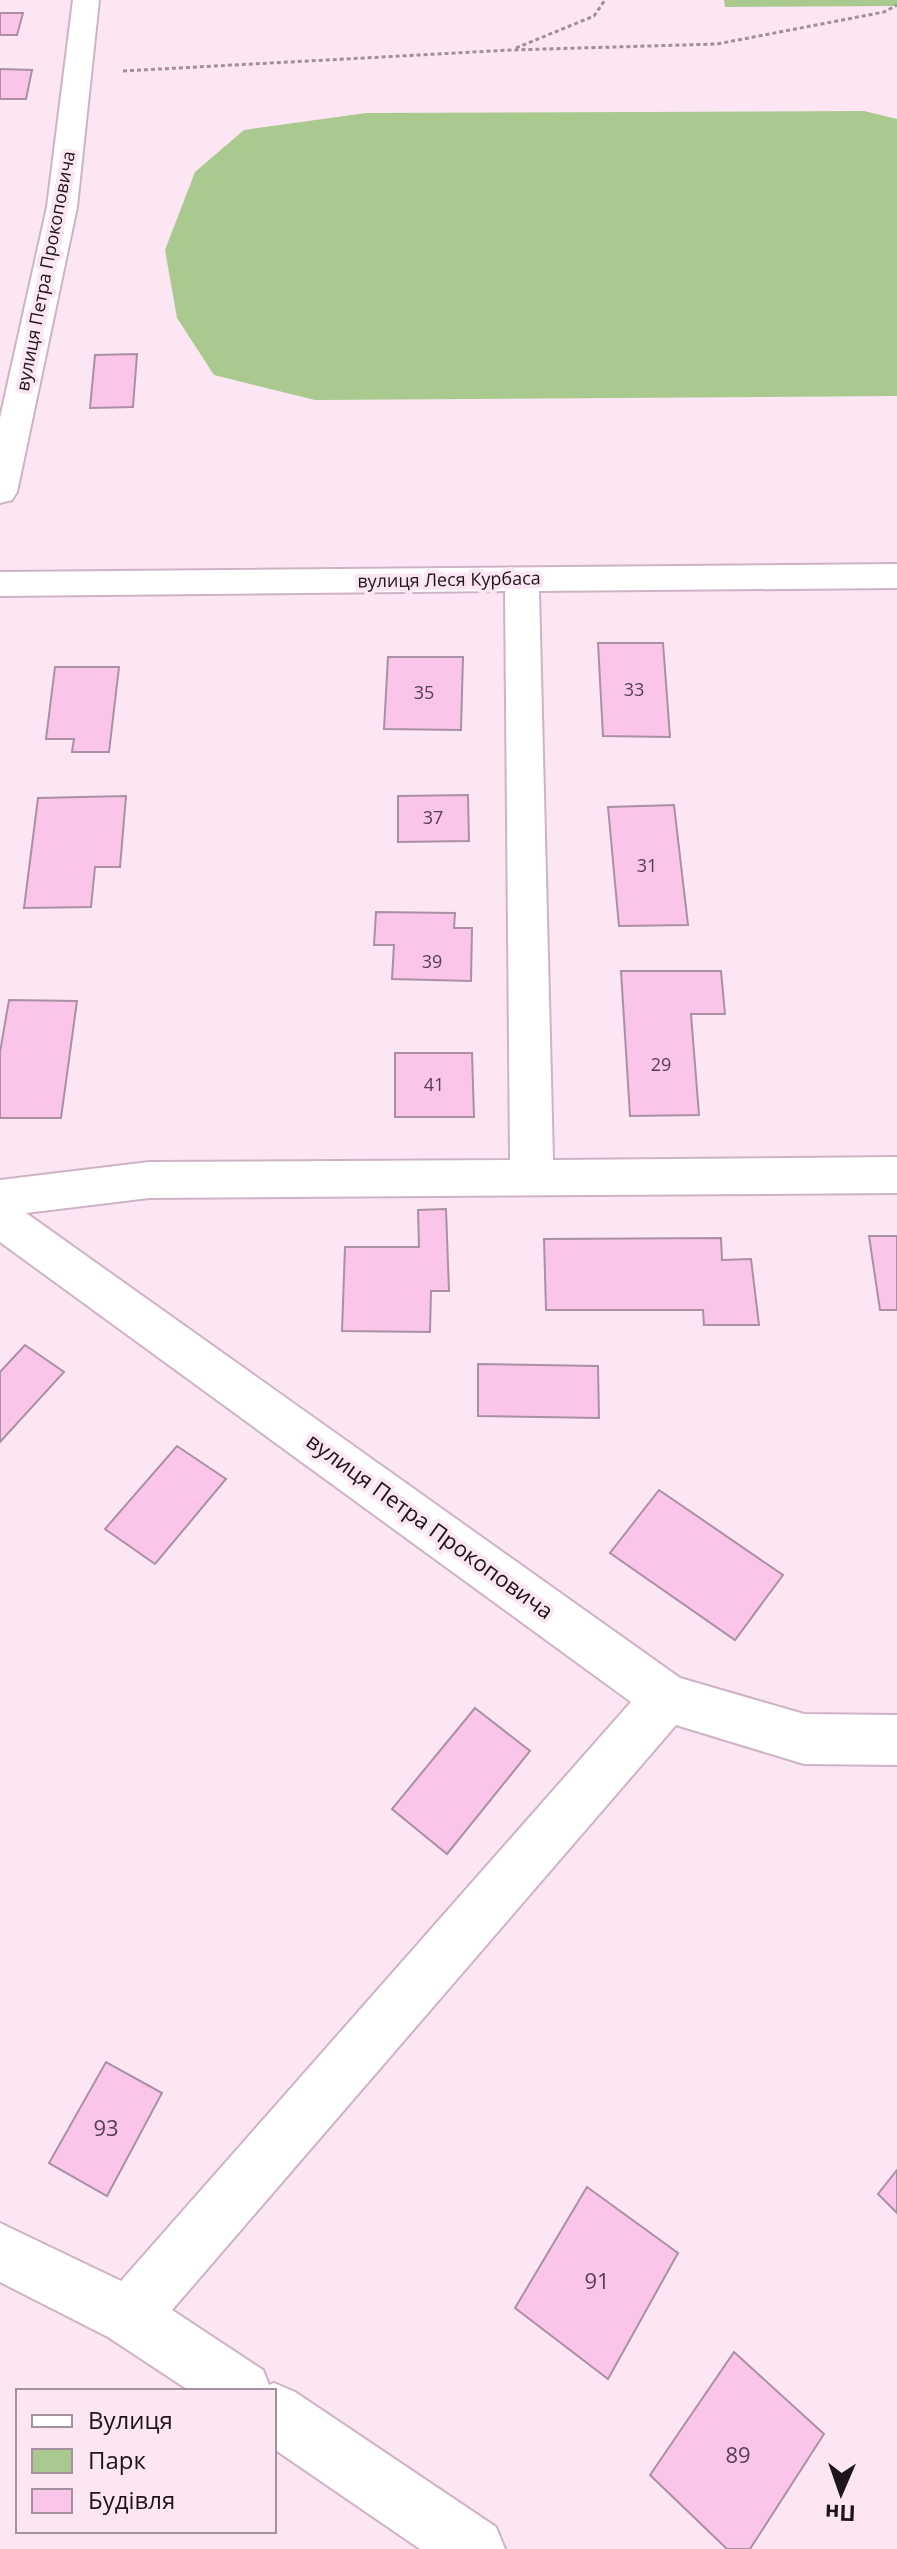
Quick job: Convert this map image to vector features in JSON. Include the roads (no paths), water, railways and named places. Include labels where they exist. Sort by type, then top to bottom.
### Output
[{"type":"street","name":"вулиця Петра Прокоповича","points":[[0,492],[9,420],[62,207],[86,0]]},
{"type":"street","name":"вулиця Леся Курбаса","points":[[0,584],[897,576]]},
{"type":"street","points":[[522,579],[532,1179]]},
{"type":"street","points":[[0,1198],[149,1180],[897,1175]]},
{"type":"street","name":"вулиця Петра Прокоповича","points":[[0,1218],[667,1698],[804,1739],[897,1740]]},
{"type":"street","points":[[129,2316],[667,1698]]},
{"type":"street","points":[[0,2252],[129,2316],[239,2389]]},
{"type":"street","points":[[276,2414],[474,2549]]}]
